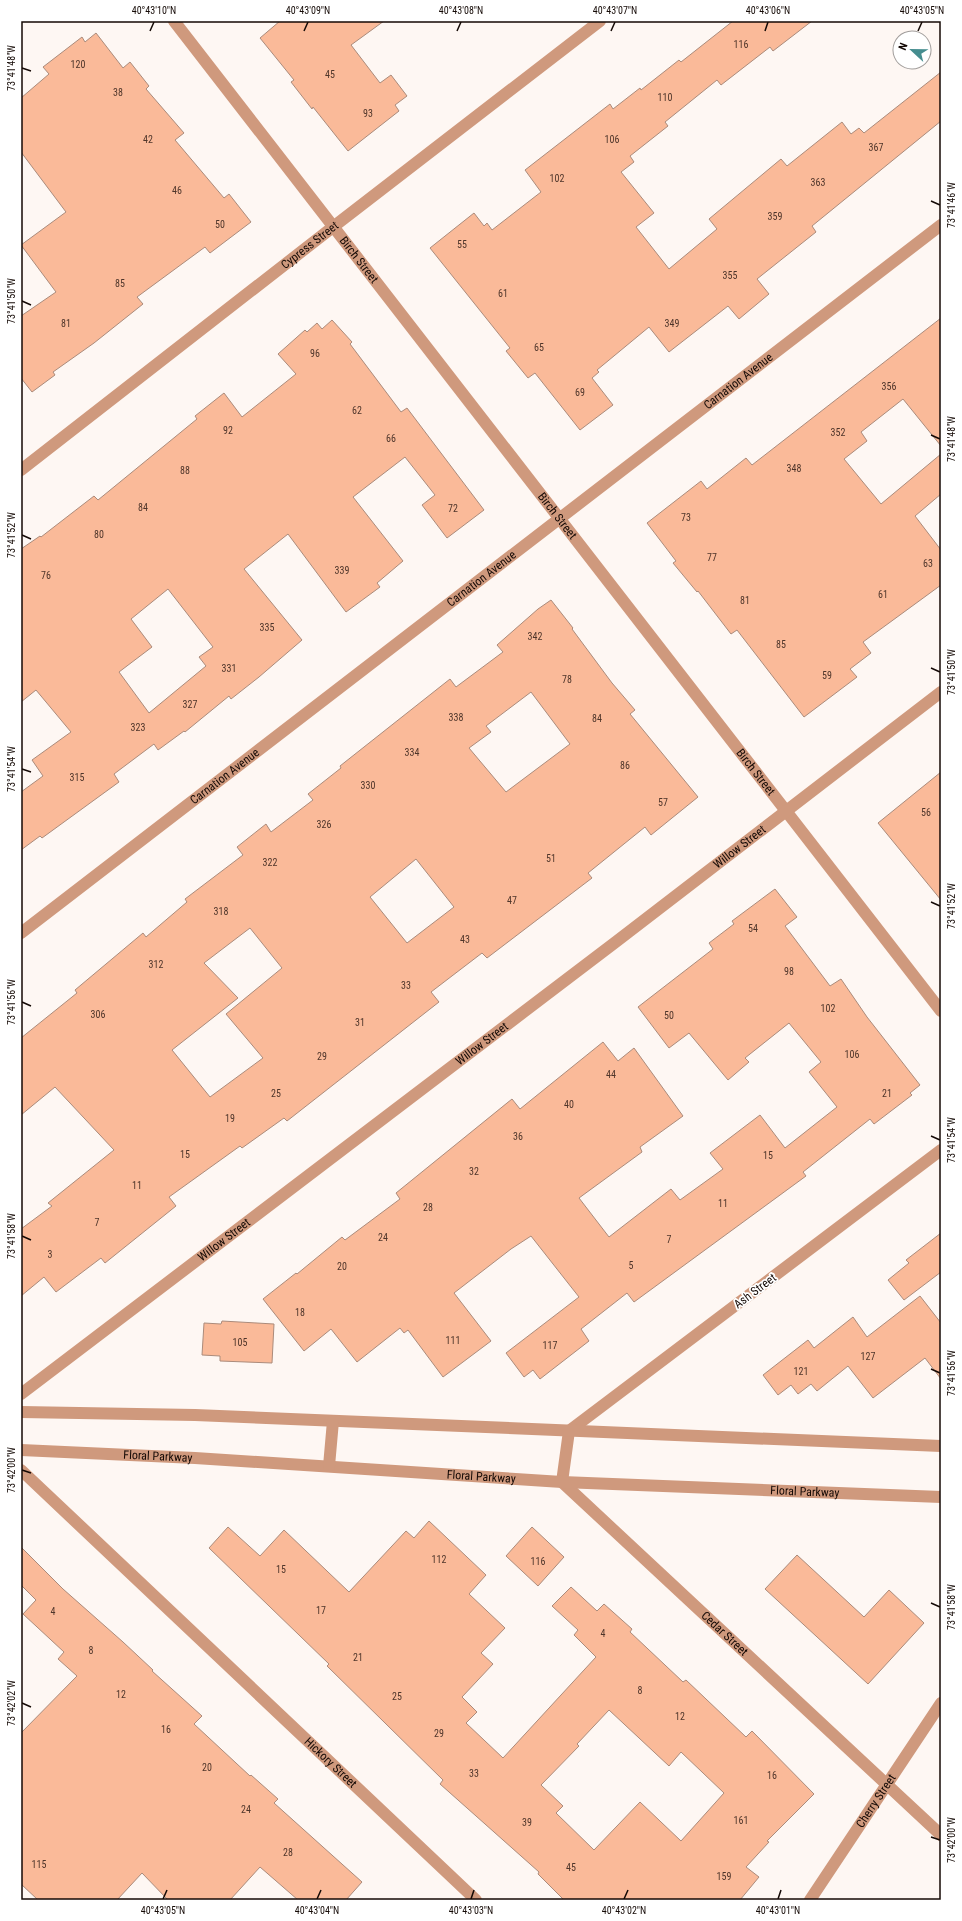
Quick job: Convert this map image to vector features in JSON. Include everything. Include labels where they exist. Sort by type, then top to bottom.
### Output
[{"type":"street","name":"Birch Street","points":[[174,21],[941,1011]]},
{"type":"street","name":"Cypress Street","points":[[21,470],[333,226],[600,21]]},
{"type":"street","name":"Carnation Avenue","points":[[21,933],[941,225]]},
{"type":"street","name":"Willow Street","points":[[21,1394],[941,692]]},
{"type":"street","name":"Ash Street","points":[[569,1431],[941,1150]]},
{"type":"street","points":[[21,1412],[195,1415],[941,1446]]},
{"type":"street","points":[[329,1466],[333,1421]]},
{"type":"street","points":[[562,1482],[569,1431]]},
{"type":"street","name":"Floral Parkway","points":[[21,1450],[329,1466],[562,1482],[941,1497]]},
{"type":"street","name":"Hickory Street","points":[[21,1470],[476,1900]]},
{"type":"street","name":"Cedar Street","points":[[562,1482],[941,1835]]},
{"type":"street","name":"Cherry Street","points":[[810,1900],[941,1703]]},
{"type":"building","points":[[280,21],[384,21],[351,45],[380,83],[391,75],[407,96],[395,105],[399,111],[348,151],[313,107],[312,109],[291,82],[294,80],[260,38]]},
{"type":"building","points":[[733,21],[812,21],[773,51],[770,47],[721,85],[717,80],[665,122],[668,126],[630,156],[634,162],[621,172],[654,213],[636,227],[669,269],[717,229],[709,219],[781,159],[787,166],[842,122],[851,134],[859,128],[864,133],[941,72],[941,121],[812,226],[816,232],[757,279],[769,294],[739,319],[728,306],[669,352],[649,327],[597,370],[599,372],[592,378],[613,405],[580,430],[535,373],[528,378],[506,351],[510,348],[430,248],[474,213],[484,226],[487,223],[492,230],[541,192],[525,170],[610,104],[613,109],[640,88],[641,90],[679,60],[681,62]]},
{"type":"building","points":[[96,33],[123,68],[130,62],[149,86],[146,89],[184,133],[175,140],[224,198],[229,194],[251,222],[210,253],[205,247],[137,297],[143,304],[94,343],[53,372],[55,375],[32,392],[21,378],[21,316],[56,292],[21,245],[66,212],[21,152],[21,98],[49,74],[43,67],[82,37],[85,42]]},
{"type":"building","points":[[941,318],[941,446],[903,399],[861,432],[867,441],[844,459],[881,504],[941,454],[941,494],[915,516],[941,550],[941,585],[863,642],[871,653],[850,669],[857,677],[804,717],[737,630],[731,634],[698,591],[697,592],[673,563],[676,561],[647,523],[701,481],[707,489],[746,458],[752,465]]},
{"type":"building","points":[[332,320],[352,342],[350,344],[401,412],[407,408],[484,510],[447,538],[422,505],[435,495],[405,457],[353,497],[403,561],[377,583],[380,587],[346,612],[288,534],[244,569],[302,640],[259,677],[231,699],[229,696],[185,732],[184,731],[158,750],[154,744],[114,774],[119,782],[42,838],[40,836],[21,850],[21,792],[43,776],[32,760],[71,732],[36,690],[21,702],[21,549],[40,536],[41,537],[94,496],[98,500],[197,419],[195,416],[224,393],[242,417],[296,374],[278,354],[305,330],[307,332],[317,323],[322,329]],"holes":[[[168,589],[213,647],[199,657],[206,666],[149,713],[119,672],[152,647],[131,619]]]},
{"type":"building","points":[[551,600],[612,683],[635,710],[630,714],[698,797],[651,835],[645,827],[588,873],[592,878],[487,958],[482,953],[431,992],[439,1002],[287,1121],[284,1118],[242,1148],[240,1146],[169,1197],[176,1206],[105,1263],[101,1258],[56,1292],[44,1277],[21,1296],[21,1229],[52,1206],[48,1203],[114,1150],[55,1087],[21,1115],[21,1038],[77,993],[75,990],[143,933],[146,937],[187,902],[185,899],[243,855],[237,847],[266,824],[271,832],[313,800],[308,794],[341,768],[340,766],[450,679],[456,687],[503,652],[497,645],[538,609]],"holes":[[[531,692],[570,744],[506,792],[469,748],[491,732],[486,726]],[[416,859],[454,907],[407,943],[370,897]],[[250,928],[282,968],[226,1014],[263,1058],[210,1097],[172,1050],[238,998],[204,963]]]},
{"type":"building","points":[[941,772],[941,900],[878,823]]},
{"type":"building","points":[[775,889],[797,917],[785,926],[830,986],[841,979],[867,1017],[920,1085],[910,1093],[912,1095],[874,1124],[870,1119],[803,1172],[806,1176],[634,1302],[627,1293],[581,1329],[589,1341],[540,1379],[533,1370],[524,1377],[506,1353],[579,1297],[531,1236],[511,1249],[454,1293],[491,1341],[443,1377],[408,1330],[404,1333],[400,1328],[357,1362],[331,1329],[304,1351],[263,1299],[296,1273],[297,1274],[342,1237],[345,1240],[400,1199],[396,1193],[512,1099],[520,1109],[603,1042],[618,1061],[634,1048],[683,1116],[640,1147],[642,1152],[579,1198],[609,1237],[671,1189],[680,1200],[723,1169],[710,1153],[760,1115],[785,1148],[837,1107],[809,1072],[821,1062],[789,1023],[745,1058],[749,1062],[728,1080],[689,1033],[669,1048],[638,1007],[713,949],[709,943],[734,924],[732,921]]},
{"type":"building","points":[[941,1233],[941,1272],[904,1300],[888,1280],[909,1263],[906,1260]]},
{"type":"building","points":[[920,1296],[941,1323],[941,1379],[925,1358],[873,1398],[848,1366],[817,1391],[811,1384],[798,1394],[791,1385],[778,1395],[763,1375],[808,1340],[814,1348],[853,1317],[867,1337]]},
{"type":"building","points":[[222,1321],[274,1324],[272,1363],[220,1361],[220,1356],[202,1355],[204,1323],[221,1324]]},
{"type":"building","points":[[429,1521],[486,1575],[469,1594],[505,1628],[481,1653],[493,1664],[462,1697],[477,1712],[466,1723],[503,1758],[596,1657],[574,1635],[578,1630],[552,1606],[571,1587],[597,1611],[604,1604],[632,1629],[630,1632],[683,1682],[686,1680],[746,1737],[752,1731],[814,1794],[767,1841],[769,1842],[746,1867],[759,1877],[740,1900],[564,1900],[538,1874],[539,1872],[440,1784],[443,1780],[327,1666],[329,1664],[209,1548],[228,1527],[260,1556],[284,1530],[349,1592],[406,1531],[414,1538]],"holes":[[[609,1710],[669,1766],[681,1752],[724,1793],[681,1841],[640,1802],[594,1850],[556,1813],[563,1806],[541,1785],[579,1746],[577,1744]]]},
{"type":"building","points":[[532,1527],[564,1557],[538,1586],[506,1556]]},
{"type":"building","points":[[21,1547],[63,1589],[123,1642],[153,1670],[152,1671],[202,1716],[194,1724],[250,1776],[251,1775],[278,1799],[274,1803],[362,1882],[346,1900],[298,1900],[260,1867],[230,1900],[168,1900],[142,1873],[117,1900],[38,1900],[21,1884],[21,1733],[77,1676],[58,1659],[64,1652],[23,1614],[36,1600],[21,1585]]},
{"type":"building","points":[[797,1555],[864,1617],[889,1590],[924,1623],[868,1684],[765,1589]]}]
